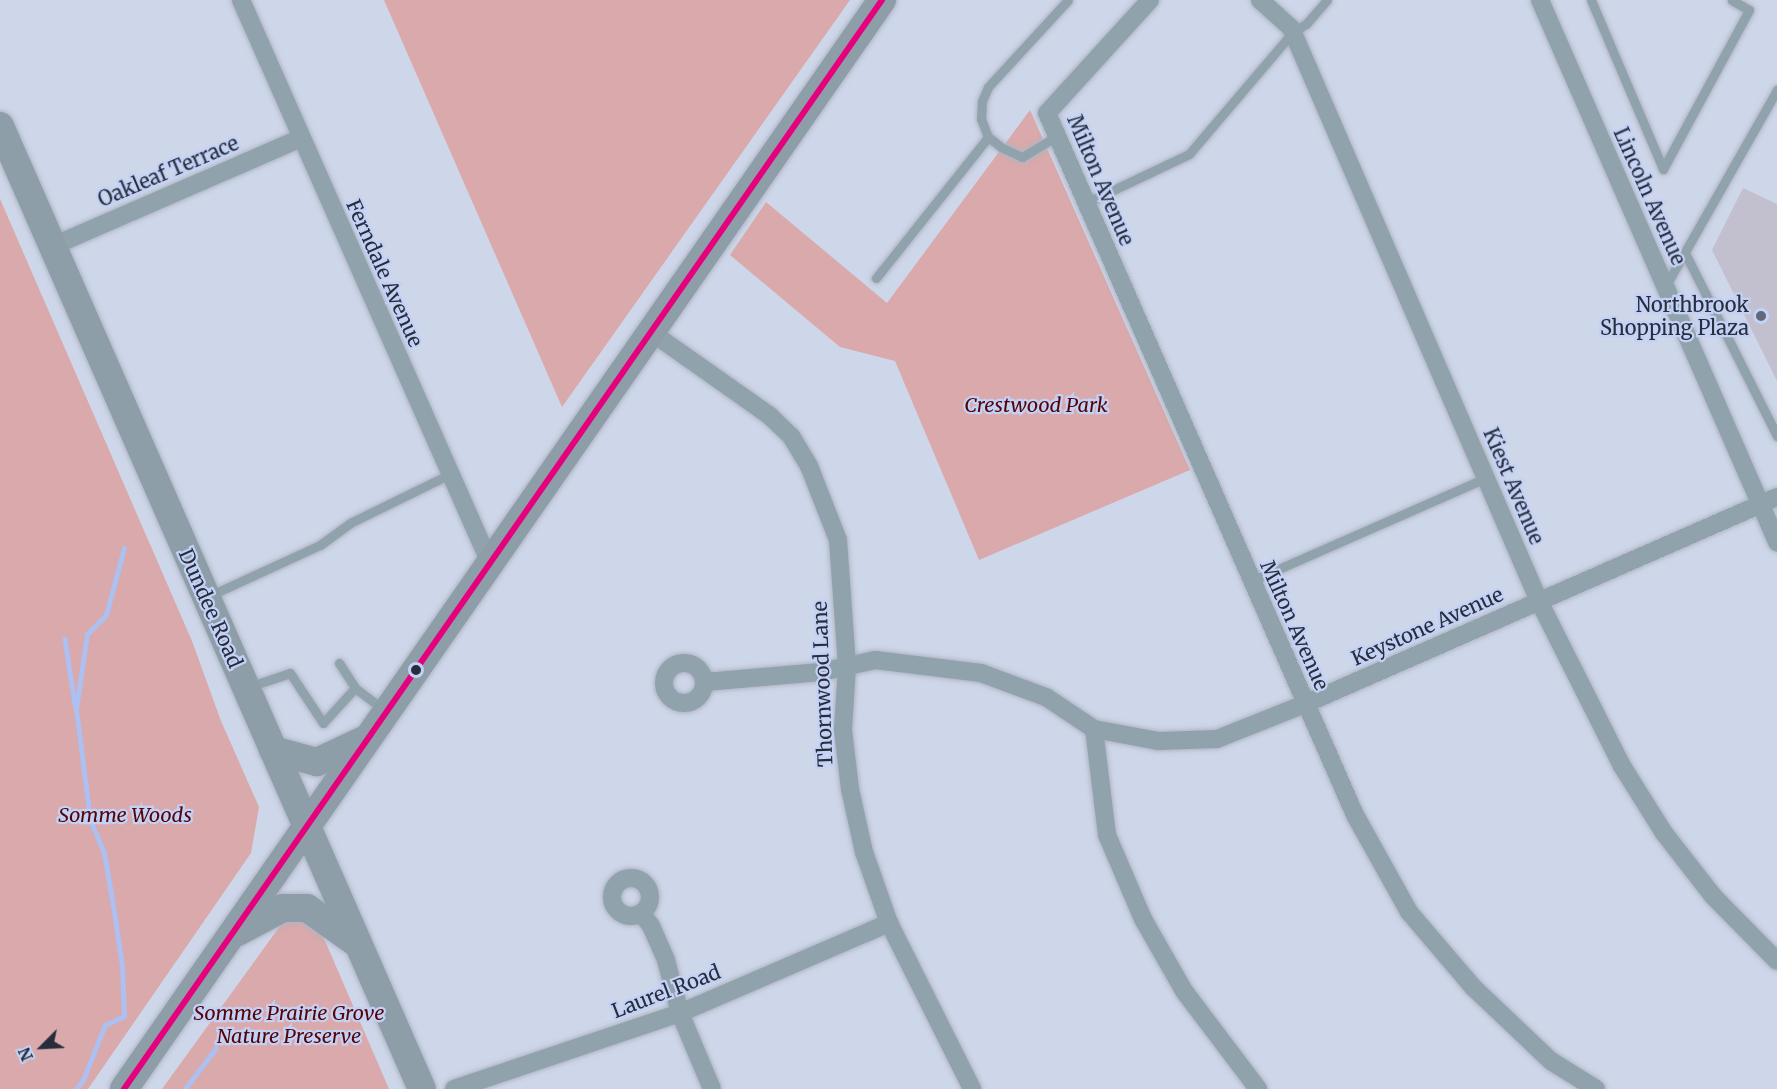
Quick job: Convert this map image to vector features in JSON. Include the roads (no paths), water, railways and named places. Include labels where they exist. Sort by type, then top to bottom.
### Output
[{"type":"main road","points":[[124,1089],[882,0]]},
{"type":"main road","name":"Dundee Road","points":[[0,126],[422,1089]]},
{"type":"main road","points":[[273,750],[317,762],[369,738]]},
{"type":"main road","points":[[231,935],[284,908],[307,908],[358,944]]},
{"type":"street","name":"Ferndale Avenue","points":[[241,0],[490,563]]},
{"type":"street","name":"Milton Avenue","points":[[1150,0],[1047,113],[1355,815],[1409,912],[1474,988],[1551,1061],[1596,1089]]},
{"type":"street","name":"Kiest Avenue","points":[[1260,0],[1293,32],[1539,601],[1622,766],[1664,833],[1713,896],[1777,961]]},
{"type":"street","name":"Lincoln Avenue","points":[[1540,0],[1777,542]]},
{"type":"street","name":"Oakleaf Terrace","points":[[53,246],[301,138]]},
{"type":"street","name":"Thornwood Lane","points":[[651,332],[770,416],[791,436],[809,466],[838,540],[847,666],[843,730],[850,789],[864,852],[890,923],[972,1089]]},
{"type":"street","name":"Keystone Avenue","points":[[705,681],[821,672],[875,660],[981,673],[1046,696],[1094,729],[1159,741],[1217,739],[1305,704],[1777,497]]},
{"type":"street","points":[[1094,729],[1107,835],[1143,919],[1184,991],[1258,1089]]},
{"type":"street","points":[[641,913],[651,926],[666,960],[680,1013],[712,1089]]},
{"type":"street","name":"Laurel Road","points":[[454,1089],[680,1013],[890,923]]},
{"type":"lane","points":[[1057,136],[1022,157],[988,137],[981,119],[981,101],[988,87],[1068,0]]},
{"type":"lane","points":[[1086,203],[1189,154],[1293,32],[1306,24],[1327,0]]},
{"type":"lane","points":[[1591,0],[1663,169],[1749,10],[1732,0]]},
{"type":"lane","points":[[1665,287],[1777,90]]},
{"type":"lane","points":[[876,278],[988,137]]},
{"type":"lane","points":[[1685,253],[1777,436]]},
{"type":"lane","points":[[206,597],[320,545],[350,523],[450,474]]},
{"type":"lane","points":[[1251,581],[1486,478]]},
{"type":"lane","points":[[339,663],[355,688],[387,712]]},
{"type":"lane","points":[[246,687],[290,673],[323,723],[355,688]]},
{"type":"waterway","points":[[76,1089],[83,1080],[105,1025],[124,1016],[122,966],[113,906],[104,853],[90,820],[76,709],[87,634],[106,615],[124,548]]},
{"type":"waterway","points":[[65,639],[75,704]]},
{"type":"waterway","points":[[185,1089],[216,1048]]},
{"type":"place","name":"Northbrook Shopping Plaza","points":[[1761,316]]},
{"type":"park label","name":"Crestwood Park","points":[[1036,404]]},
{"type":"park label","name":"Somme Woods","points":[[125,814]]},
{"type":"park label","name":"Somme Prairie Grove Nature Preserve","points":[[289,1024]]}]
